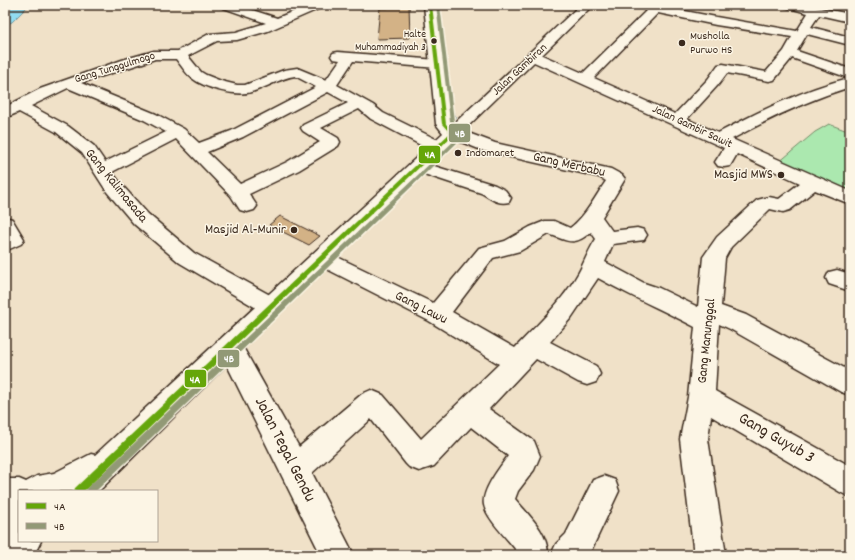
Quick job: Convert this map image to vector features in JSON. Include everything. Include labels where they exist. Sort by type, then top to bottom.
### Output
[{"type":"street","points":[[225,5],[279,23]]},
{"type":"street","points":[[319,5],[279,23],[237,36],[214,37],[180,55],[201,78],[224,87],[247,89],[294,72],[329,86],[360,103],[377,116],[445,140],[430,5]]},
{"type":"street","name":"Jalan Gambiran","points":[[116,454],[587,5]]},
{"type":"street","points":[[639,5],[658,7],[850,41]]},
{"type":"street","points":[[789,5],[820,9],[850,18]]},
{"type":"street","points":[[585,79],[658,7]]},
{"type":"street","points":[[275,9],[295,15]]},
{"type":"street","points":[[678,120],[713,82],[723,68],[769,77],[789,54],[802,32],[820,9]]},
{"type":"street","name":"Gang Tunggulmogo","points":[[13,110],[45,92],[148,56],[161,54],[180,55]]},
{"type":"street","points":[[789,54],[850,74]]},
{"type":"street","points":[[196,150],[237,134],[329,86],[344,56],[437,64]]},
{"type":"street","name":"Jalan Gambir Sawit","points":[[534,57],[850,198]]},
{"type":"street","points":[[724,162],[726,143],[770,112],[814,93],[850,82]]},
{"type":"street","points":[[68,83],[150,117],[178,132],[242,199],[332,142],[309,128],[360,103]]},
{"type":"street","name":"Gang Kalimasada","points":[[13,110],[62,129],[88,150],[114,188],[141,219],[181,254],[271,306]]},
{"type":"street","points":[[102,170],[178,132]]},
{"type":"street","name":"Gang Merbabu","points":[[445,140],[490,147],[605,173],[614,177],[616,179],[592,217]]},
{"type":"street","points":[[418,166],[488,189],[498,194],[502,198]]},
{"type":"street","name":"Gang Manunggal","points":[[710,555],[694,439],[701,397],[708,316],[712,296],[714,256],[724,242],[764,204],[769,203],[783,206],[813,182]]},
{"type":"street","points":[[437,315],[486,253],[495,249],[513,246],[548,227],[557,228],[567,235],[573,235],[577,233],[592,217],[601,232],[607,238],[637,236]]},
{"type":"street","points":[[5,224],[14,239],[5,244]]},
{"type":"street","points":[[295,469],[371,402],[374,403],[416,454],[419,457],[424,456],[563,312],[582,286],[597,254],[607,238]]},
{"type":"street","name":"Gang Lawu","points":[[322,258],[437,315],[525,353],[587,374]]},
{"type":"street","points":[[593,265],[636,289],[708,316],[738,322],[850,384]]},
{"type":"street","name":"Jalan Tegal Gendu","points":[[226,348],[235,356],[295,469],[338,555]]},
{"type":"street","name":"Gang Guyub 3","points":[[701,397],[850,482]]},
{"type":"street","points":[[470,410],[524,451],[526,456],[503,487],[499,496],[499,504],[532,545],[532,555]]},
{"type":"street","points":[[42,490],[58,487],[116,454]]},
{"type":"street","points":[[79,490],[116,454]]},
{"type":"street","points":[[567,555],[577,545],[604,491]]},
{"type":"street","points":[[5,494],[18,494]]},
{"type":"street","points":[[5,516],[18,530]]},
{"type":"street","points":[[11,555],[25,542]]},
{"type":"green space","points":[[829,124],[850,132],[850,196],[778,163],[815,132]]},
{"type":"water","points":[[5,5],[29,5],[12,22],[5,25]]},
{"type":"building","points":[[388,5],[409,5],[410,38],[377,39],[380,8],[388,8]]},
{"type":"building","name":"Masjid Al-Munir","points":[[280,216],[320,236],[309,245],[269,225]]},
{"type":"waterway","points":[[448,99],[454,117]]},
{"type":"transit line","name":"4A","points":[[79,490],[452,133],[444,124],[430,5]]},
{"type":"transit line","name":"4B","points":[[91,490],[459,138],[460,130],[452,121],[438,5]]},
{"type":"place","name":"Halte Muhammadiyah 3","points":[[434,41]]},
{"type":"place","name":"Musholla Purwo HS","points":[[682,43]]},
{"type":"place","name":"Indomaret","points":[[458,153]]},
{"type":"place","name":"Masjid MWS","points":[[781,175]]},
{"type":"place","name":"Masjid Al-Munir","points":[[294,230]]}]
